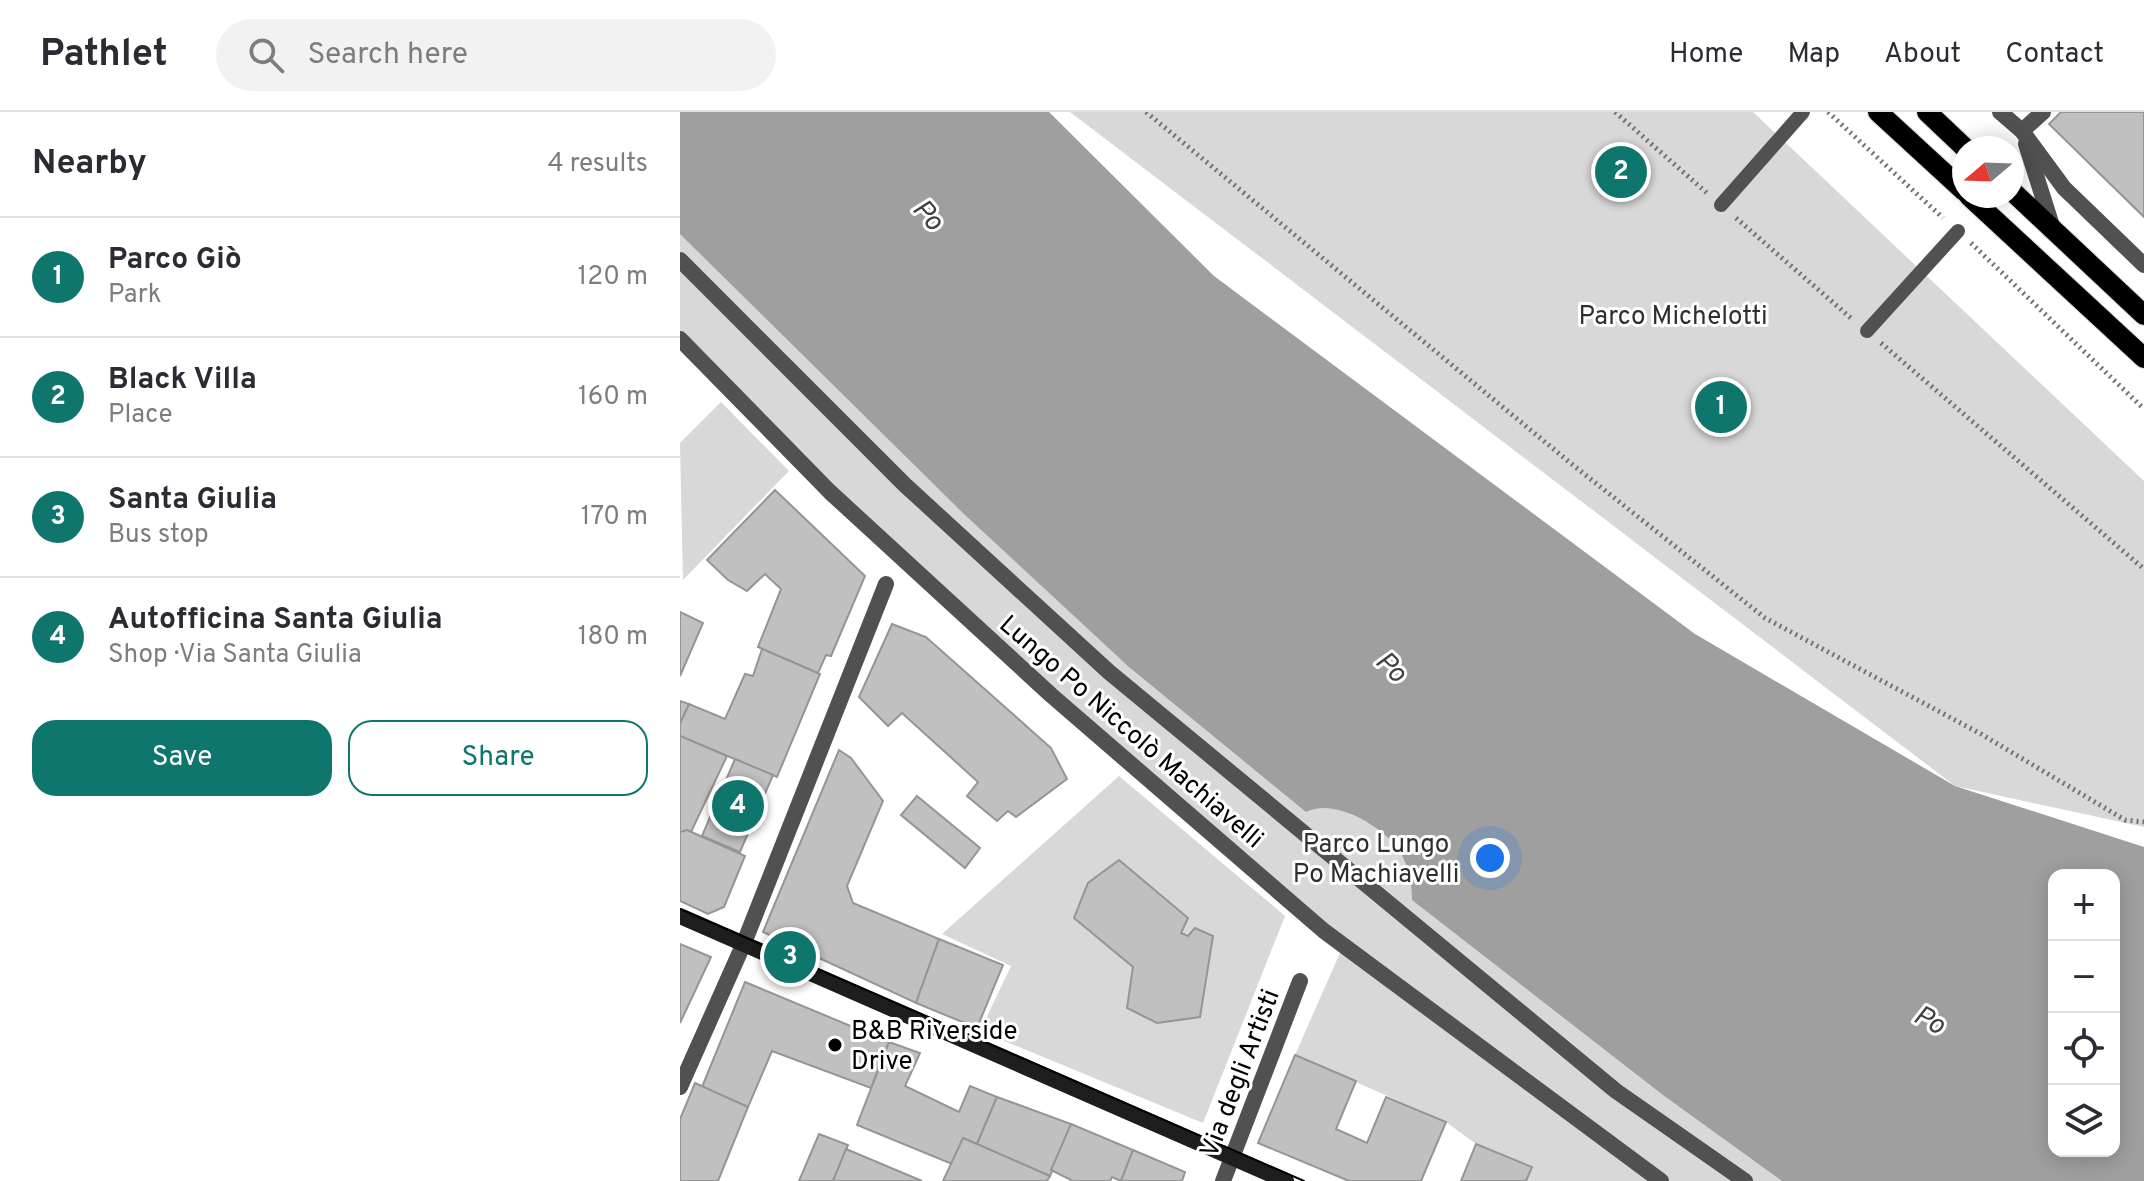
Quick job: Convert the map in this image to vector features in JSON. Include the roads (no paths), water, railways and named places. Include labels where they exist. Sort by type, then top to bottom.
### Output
[{"type":"main road","points":[[1878,112],[1952,180]]},
{"type":"main road","points":[[1927,112],[1952,136]]},
{"type":"main road","points":[[2024,202],[2144,315]]},
{"type":"main road","points":[[1982,208],[2144,358]]},
{"type":"street","points":[[2000,112],[2022,131],[2064,188],[2142,262]]},
{"type":"street","points":[[2022,131],[2043,112]]},
{"type":"street","points":[[2022,131],[2054,230]]},
{"type":"street","points":[[680,260],[905,485],[1109,672],[1616,1091],[1745,1181]]},
{"type":"street","name":"Lungo Po Niccolò Machiavelli","points":[[680,339],[830,492],[1051,695],[1324,931],[1661,1181]]},
{"type":"street","points":[[680,1087],[744,943],[886,584]]},
{"type":"street","points":[[680,916],[1286,1181]]},
{"type":"street","name":"Via degli Artisti","points":[[1223,1181],[1300,981]]},
{"type":"lane","points":[[1721,205],[1803,112]]},
{"type":"lane","points":[[1867,331],[1958,231]]},
{"type":"water","name":"Po","points":[[680,112],[1049,112],[1214,276],[1695,634],[1955,786],[2144,847],[2144,1181],[1782,1181],[1663,1095],[1412,900],[1404,858],[1378,829],[1342,811],[1329,808],[1306,812],[1129,667],[965,515],[680,234]]},
{"type":"tram line","points":[[680,909],[1304,1181]]},
{"type":"place","name":"Black Villa","points":[[1621,172]]},
{"type":"place","name":"Parco Giò","points":[[1721,407]]},
{"type":"place","name":"Autofficina Santa Giulia","points":[[738,806]]},
{"type":"place","name":"Santa Giulia","points":[[790,957]]},
{"type":"place","name":"B&B Riverside Drive","points":[[835,1045]]},
{"type":"park label","name":"Parco Michelotti","points":[[1673,315]]},
{"type":"park label","name":"Parco Lungo Po Machiavelli","points":[[1376,858]]}]
